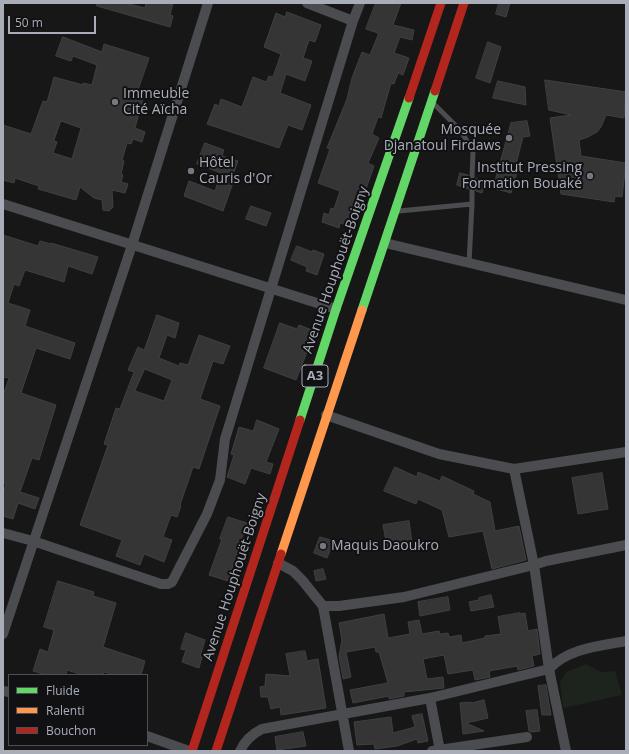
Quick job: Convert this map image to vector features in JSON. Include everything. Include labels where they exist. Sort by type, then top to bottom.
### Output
[{"type":"highway","name":"Avenue Houphouët-Boigny","points":[[191,751],[336,309],[440,3]]},
{"type":"highway","name":"A3","points":[[216,751],[326,415],[385,243],[464,3]]},
{"type":"street","points":[[3,634],[132,245],[208,3]]},
{"type":"street","points":[[308,3],[353,21]]},
{"type":"street","points":[[3,533],[33,541],[161,584],[168,584],[172,582],[207,514],[220,480],[225,439],[353,21],[360,3]]},
{"type":"street","points":[[3,204],[336,309]]},
{"type":"street","points":[[385,243],[626,300]]},
{"type":"street","points":[[326,415],[439,454],[514,469],[626,452]]},
{"type":"street","points":[[514,469],[534,565],[549,669],[566,751]]},
{"type":"street","points":[[323,606],[339,606],[404,597],[546,561],[626,545]]},
{"type":"street","points":[[278,563],[292,571],[302,580],[323,606],[349,751]]},
{"type":"street","points":[[240,751],[252,734],[262,729],[430,698],[549,669],[555,662],[578,651],[626,641]]},
{"type":"street","points":[[430,698],[437,751],[527,737]]},
{"type":"street","points":[[148,736],[191,751]]},
{"type":"lane","points":[[431,100],[462,131],[473,151],[472,177]]},
{"type":"lane","points":[[468,263],[472,190]]},
{"type":"lane","points":[[395,212],[472,204]]},
{"type":"shaded area","points":[[586,664],[601,672],[615,671],[622,695],[563,708],[560,682],[566,672]]},
{"type":"building","points":[[97,3],[125,3],[145,8],[146,3],[173,3],[170,15],[173,16],[170,27],[97,6]]},
{"type":"building","points":[[376,3],[401,3],[393,25],[414,30],[412,40],[400,37],[394,53],[409,58],[403,75],[398,73],[394,84],[391,83],[381,118],[378,117],[372,134],[379,138],[368,163],[374,166],[362,200],[359,205],[355,203],[347,225],[340,223],[339,228],[322,222],[324,213],[329,215],[331,208],[334,209],[340,191],[318,183],[330,149],[327,148],[347,99],[352,78],[362,52],[370,55],[378,35],[378,33],[366,29]]},
{"type":"building","points":[[499,3],[510,3],[506,17],[496,14]]},
{"type":"building","points":[[287,12],[321,25],[315,42],[309,40],[303,58],[312,61],[305,81],[286,74],[280,93],[311,105],[302,130],[288,125],[279,148],[207,124],[215,104],[219,106],[221,99],[242,107],[253,77],[266,82],[269,76],[273,77],[281,54],[264,47],[276,13],[285,17]]},
{"type":"building","points":[[63,37],[102,52],[104,44],[149,58],[138,90],[145,92],[135,128],[145,132],[142,142],[133,139],[131,144],[127,143],[122,160],[124,161],[121,182],[128,184],[125,193],[112,190],[113,207],[109,211],[103,210],[102,200],[94,198],[80,187],[76,200],[38,189],[39,186],[15,178],[14,183],[3,180],[3,125],[31,134],[43,101],[47,102],[54,77],[83,85],[83,83],[92,85],[97,65],[73,56],[71,61],[56,56]],"holes":[[[61,121],[81,128],[72,159],[53,153],[57,142],[54,141]]]},
{"type":"building","points":[[488,42],[501,47],[490,83],[476,78]]},
{"type":"building","points":[[545,80],[626,92],[624,118],[606,115],[597,132],[579,140],[581,156],[626,163],[622,197],[615,196],[614,202],[561,194],[550,118],[571,115],[549,110]]},
{"type":"building","points":[[498,81],[525,87],[526,105],[493,98]]},
{"type":"building","points":[[527,121],[530,136],[523,137],[516,164],[519,165],[511,193],[493,188],[511,123]]},
{"type":"building","points":[[205,143],[224,150],[222,156],[238,161],[231,180],[234,180],[223,211],[184,196],[189,181],[215,191],[221,173],[197,164]]},
{"type":"building","points":[[460,173],[468,175],[470,181],[474,181],[476,178],[486,181],[482,193],[476,191],[474,186],[470,186],[468,189],[457,185]]},
{"type":"building","points":[[251,206],[271,213],[266,226],[246,219]]},
{"type":"building","points":[[3,235],[38,246],[40,241],[51,243],[98,257],[92,274],[68,266],[64,282],[25,270],[19,286],[14,284],[8,303],[30,310],[25,326],[75,343],[70,359],[36,348],[21,393],[56,405],[39,460],[32,458],[20,492],[39,498],[35,509],[18,503],[13,519],[3,516],[3,493],[6,484],[3,483],[3,396],[9,378],[3,377]]},
{"type":"building","points":[[297,246],[312,252],[313,250],[324,254],[317,275],[306,271],[307,267],[291,260]]},
{"type":"building","points":[[157,315],[179,323],[175,338],[167,335],[159,358],[179,366],[180,363],[188,365],[199,335],[230,346],[223,364],[213,361],[200,399],[220,406],[199,469],[193,467],[177,517],[171,515],[163,537],[172,540],[164,562],[144,554],[140,565],[116,556],[122,540],[80,525],[108,445],[104,444],[116,408],[120,409],[134,372],[128,370],[138,347],[144,350]],"holes":[[[145,369],[172,380],[164,401],[135,391]]]},
{"type":"building","points":[[280,323],[297,329],[299,325],[317,332],[311,347],[309,347],[296,380],[264,368]]},
{"type":"building","points":[[257,420],[279,429],[266,462],[273,464],[270,474],[251,468],[245,484],[227,477],[234,455],[231,454],[239,427],[253,431]]},
{"type":"building","points":[[395,467],[417,477],[418,472],[440,481],[442,476],[474,491],[473,494],[490,502],[495,531],[519,526],[526,560],[492,569],[483,531],[449,537],[442,510],[418,499],[416,504],[384,491]]},
{"type":"building","points":[[602,473],[608,509],[578,514],[572,478]]},
{"type":"building","points":[[228,517],[247,523],[228,581],[209,575]]},
{"type":"building","points":[[409,521],[412,543],[387,547],[383,525]]},
{"type":"building","points":[[320,537],[334,541],[327,558],[314,553]]},
{"type":"building","points":[[323,569],[326,579],[316,581],[314,571]]},
{"type":"building","points":[[58,581],[94,592],[93,596],[116,603],[103,647],[145,661],[141,674],[111,674],[104,672],[103,674],[80,674],[67,670],[66,674],[43,674],[33,671],[40,649],[48,652],[54,630],[44,627]]},
{"type":"building","points":[[491,595],[494,607],[471,611],[469,602]]},
{"type":"building","points":[[448,597],[450,610],[420,616],[418,602]]},
{"type":"building","points":[[525,613],[528,631],[537,629],[540,654],[532,656],[534,666],[518,670],[517,666],[489,671],[490,677],[475,680],[473,670],[448,674],[444,655],[423,659],[427,679],[443,677],[444,688],[404,692],[404,696],[389,699],[389,696],[353,703],[350,690],[388,683],[379,652],[376,652],[375,647],[346,652],[351,677],[343,679],[339,656],[342,640],[339,623],[384,614],[388,638],[410,634],[408,622],[419,620],[422,634],[439,631],[440,634],[448,633],[449,637],[461,635],[462,643],[485,638],[485,636],[501,634],[498,617]]},
{"type":"building","points":[[186,633],[205,640],[200,657],[202,657],[199,668],[182,662],[186,650],[181,649]]},
{"type":"building","points":[[305,651],[307,661],[318,659],[326,708],[281,715],[280,707],[271,709],[268,697],[261,697],[260,687],[265,686],[266,674],[290,676],[286,654]]},
{"type":"building","points":[[546,685],[551,715],[542,715],[538,686]]},
{"type":"building","points":[[484,700],[488,718],[466,723],[484,731],[463,734],[460,703],[471,703]]},
{"type":"building","points":[[537,710],[540,731],[531,732],[529,731],[526,711]]},
{"type":"building","points":[[422,714],[428,741],[418,743],[417,739],[397,746],[375,749],[374,744],[357,745],[354,722],[391,717],[393,733],[415,727],[412,716]]},
{"type":"building","points":[[303,732],[306,746],[277,750],[275,737]]},
{"type":"traffic: fast","points":[[362,310],[435,91]]},
{"type":"traffic: fast","points":[[300,420],[336,309],[409,98]]},
{"type":"traffic: slow","points":[[281,554],[362,310]]},
{"type":"traffic: jam","points":[[409,98],[441,3]]},
{"type":"traffic: jam","points":[[435,91],[464,3]]},
{"type":"traffic: jam","points":[[192,751],[300,420]]},
{"type":"traffic: jam","points":[[216,751],[281,554]]},
{"type":"place","name":"Immeuble Cité Aïcha","points":[[115,102]]},
{"type":"place","name":"Mosquée Djanatoul Firdaws","points":[[509,138]]},
{"type":"place","name":"Hôtel Cauris d'Or","points":[[191,171]]},
{"type":"place","name":"Institut Pressing Formation Bouaké","points":[[590,176]]},
{"type":"place","name":"Maquis Daoukro","points":[[323,546]]}]
